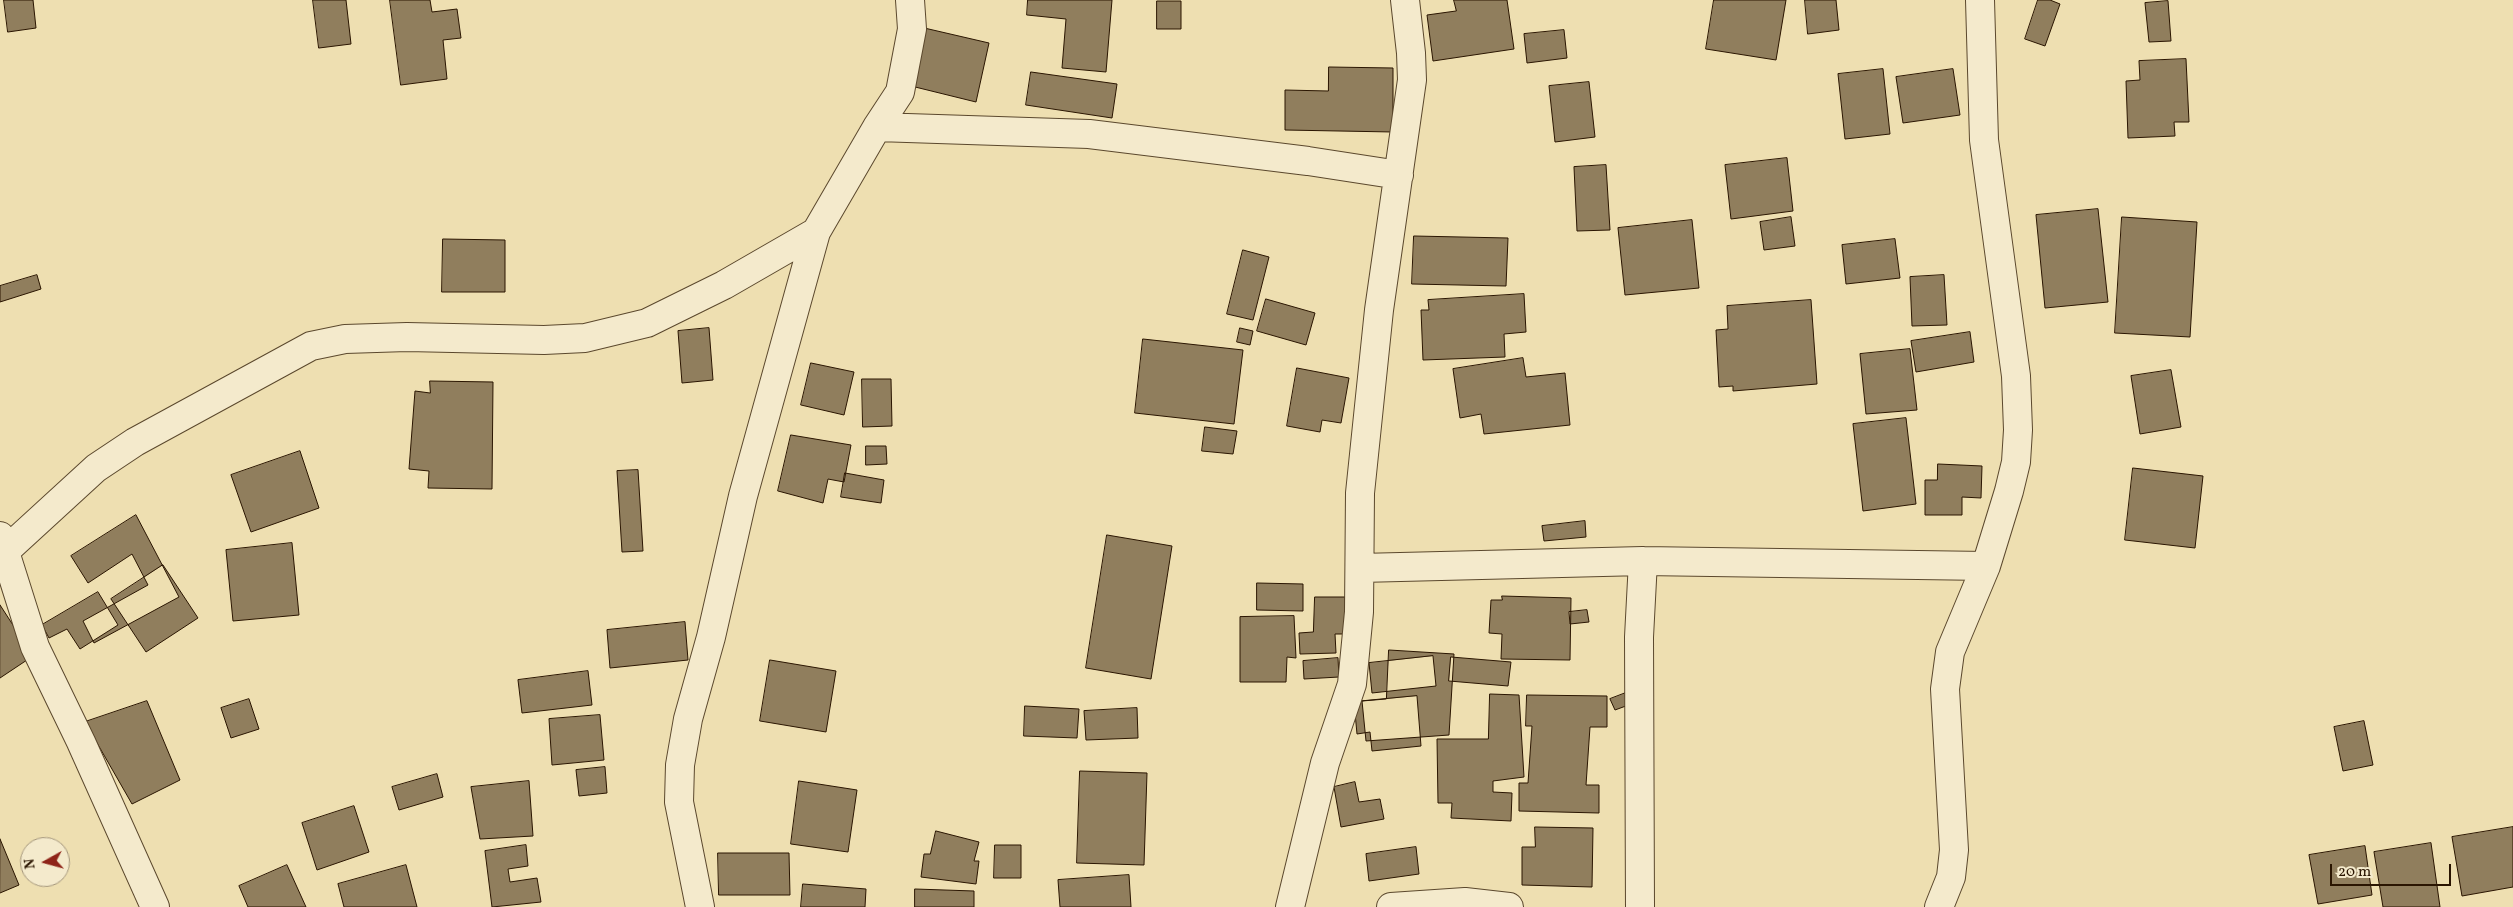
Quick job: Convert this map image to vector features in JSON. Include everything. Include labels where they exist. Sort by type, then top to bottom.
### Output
[{"type":"street","points":[[700,907],[680,802],[680,765],[688,719],[711,637],[743,496],[816,232],[877,127],[900,92],[912,29],[910,0]]},
{"type":"street","points":[[1290,907],[1325,763],[1352,684],[1359,612],[1360,494],[1390,221],[1399,175],[1412,80],[1412,53],[1405,0]]},
{"type":"street","points":[[1939,907],[1951,876],[1954,850],[1945,698],[1946,671],[1950,652],[1986,566],[2009,491],[2016,462],[2018,430],[2016,376],[1984,140],[1980,0]]},
{"type":"street","points":[[877,127],[1088,134],[1308,160],[1399,175]]},
{"type":"street","points":[[154,907],[82,742],[35,647],[2,548],[96,468],[135,442],[311,346],[345,339],[407,337],[544,340],[594,336],[647,324],[724,285],[816,232]]},
{"type":"street","points":[[1360,568],[1643,561],[1986,566]]},
{"type":"street","points":[[1636,907],[1642,907],[1639,637],[1643,561]]},
{"type":"street","points":[[1391,907],[1465,902],[1509,907]]},
{"type":"building","points":[[4,0],[33,0],[36,28],[8,32]]},
{"type":"building","points":[[313,0],[346,0],[351,44],[319,48]]},
{"type":"building","points":[[390,0],[430,0],[432,12],[457,9],[461,38],[443,40],[447,79],[401,85]]},
{"type":"building","points":[[1028,0],[1112,0],[1106,72],[1062,68],[1066,19],[1027,15]]},
{"type":"building","points":[[1454,0],[1507,0],[1514,49],[1433,61],[1427,15],[1456,11]]},
{"type":"building","points":[[1714,0],[1786,0],[1776,60],[1706,49]]},
{"type":"building","points":[[1805,0],[1836,0],[1839,30],[1808,34]]},
{"type":"building","points":[[2038,0],[2050,0],[2060,4],[2045,46],[2025,39]]},
{"type":"building","points":[[1157,1],[1181,1],[1181,29],[1157,29]]},
{"type":"building","points":[[2168,1],[2171,41],[2149,42],[2145,3]]},
{"type":"building","points":[[920,27],[989,43],[976,102],[907,85]]},
{"type":"building","points":[[1564,30],[1567,58],[1527,63],[1524,34]]},
{"type":"building","points":[[2186,59],[2189,122],[2174,122],[2175,136],[2128,138],[2126,81],[2140,80],[2139,61]]},
{"type":"building","points":[[1329,67],[1393,68],[1393,132],[1285,130],[1285,90],[1328,91]]},
{"type":"building","points":[[1883,69],[1890,134],[1845,139],[1838,74]]},
{"type":"building","points":[[1953,69],[1960,115],[1903,123],[1896,77]]},
{"type":"building","points":[[1031,72],[1117,84],[1112,118],[1026,105]]},
{"type":"building","points":[[1589,82],[1595,137],[1555,142],[1549,86]]},
{"type":"building","points":[[1787,158],[1793,211],[1731,219],[1725,165]]},
{"type":"building","points":[[1606,165],[1610,230],[1577,231],[1574,167]]},
{"type":"building","points":[[2098,209],[2108,302],[2045,308],[2036,215]]},
{"type":"building","points":[[1791,217],[1795,246],[1764,250],[1760,222]]},
{"type":"building","points":[[2122,217],[2197,222],[2190,337],[2115,333]]},
{"type":"building","points":[[1692,220],[1699,288],[1625,295],[1618,228]]},
{"type":"building","points":[[1414,236],[1508,238],[1506,286],[1412,284]]},
{"type":"building","points":[[443,239],[505,240],[505,292],[442,292]]},
{"type":"building","points":[[1895,239],[1900,278],[1846,284],[1842,245]]},
{"type":"building","points":[[1243,250],[1269,257],[1253,320],[1227,314]]},
{"type":"building","points":[[37,275],[41,289],[0,302],[0,286]]},
{"type":"building","points":[[1944,275],[1947,325],[1912,326],[1910,277]]},
{"type":"building","points":[[1524,294],[1526,332],[1504,334],[1505,357],[1423,360],[1421,310],[1429,310],[1428,300]]},
{"type":"building","points":[[1266,299],[1315,313],[1306,345],[1257,331]]},
{"type":"building","points":[[1811,300],[1817,384],[1733,391],[1733,386],[1719,387],[1716,330],[1728,329],[1727,306]]},
{"type":"building","points":[[709,328],[713,380],[682,383],[678,331]]},
{"type":"building","points":[[1240,328],[1253,331],[1250,345],[1237,342]]},
{"type":"building","points":[[1970,332],[1974,362],[1916,372],[1911,341]]},
{"type":"building","points":[[1143,339],[1243,350],[1234,424],[1135,413]]},
{"type":"building","points":[[1910,349],[1917,410],[1866,414],[1860,354]]},
{"type":"building","points":[[1523,358],[1526,377],[1565,373],[1570,425],[1484,434],[1481,414],[1460,418],[1453,369]]},
{"type":"building","points":[[811,363],[854,372],[844,415],[801,405]]},
{"type":"building","points":[[1297,368],[1349,378],[1341,423],[1322,420],[1320,432],[1287,426]]},
{"type":"building","points":[[2171,370],[2181,427],[2140,434],[2131,376]]},
{"type":"building","points":[[862,379],[891,379],[892,426],[863,427]]},
{"type":"building","points":[[430,381],[493,382],[492,489],[428,488],[429,471],[409,469],[415,391],[430,393]]},
{"type":"building","points":[[1906,418],[1916,504],[1863,511],[1853,424]]},
{"type":"building","points":[[1205,427],[1237,431],[1233,454],[1202,451]]},
{"type":"building","points":[[791,435],[851,445],[844,482],[828,479],[823,503],[778,491]]},
{"type":"building","points":[[866,446],[886,446],[887,464],[866,465]]},
{"type":"building","points":[[300,451],[319,508],[251,532],[231,475]]},
{"type":"building","points":[[1938,464],[1982,466],[1981,498],[1962,497],[1962,515],[1925,515],[1925,480],[1937,480]]},
{"type":"building","points":[[2133,468],[2203,476],[2195,548],[2125,540]]},
{"type":"building","points":[[638,470],[643,551],[622,552],[617,471]]},
{"type":"building","points":[[845,473],[884,480],[881,503],[841,497]]},
{"type":"building","points":[[136,515],[179,597],[94,643],[83,621],[148,585],[132,554],[88,583],[71,556]]},
{"type":"building","points":[[1585,521],[1586,537],[1544,541],[1542,526]]},
{"type":"building","points":[[1107,535],[1172,546],[1151,679],[1086,668]]},
{"type":"building","points":[[292,543],[299,615],[233,621],[226,550]]},
{"type":"building","points":[[163,565],[198,618],[146,652],[111,599]]},
{"type":"building","points":[[1257,583],[1303,584],[1303,611],[1257,610]]},
{"type":"building","points":[[98,592],[118,625],[80,649],[67,629],[49,638],[42,625]]},
{"type":"building","points":[[1502,596],[1571,598],[1570,660],[1501,659],[1502,634],[1489,633],[1491,600],[1502,600]]},
{"type":"building","points":[[1315,597],[1345,597],[1344,634],[1335,634],[1336,653],[1300,654],[1299,633],[1313,632]]},
{"type":"building","points":[[0,605],[33,656],[0,678]]},
{"type":"building","points":[[1587,610],[1589,622],[1570,624],[1569,612]]},
{"type":"building","points":[[1294,616],[1296,658],[1287,657],[1286,682],[1240,682],[1240,617]]},
{"type":"building","points":[[685,622],[688,660],[610,668],[607,630]]},
{"type":"building","points":[[1389,650],[1454,654],[1449,735],[1366,741],[1362,701],[1386,699]]},
{"type":"building","points":[[1433,656],[1436,686],[1372,693],[1369,663]]},
{"type":"building","points":[[1451,657],[1511,662],[1508,686],[1449,681]]},
{"type":"building","points":[[1338,658],[1339,677],[1304,679],[1303,661]]},
{"type":"building","points":[[770,660],[836,671],[826,732],[760,721]]},
{"type":"building","points":[[588,671],[592,705],[522,713],[518,680]]},
{"type":"building","points":[[1631,691],[1634,703],[1615,710],[1610,699]]},
{"type":"building","points":[[1490,694],[1519,695],[1524,777],[1493,781],[1493,792],[1512,793],[1511,821],[1451,818],[1452,803],[1438,803],[1437,739],[1488,739]]},
{"type":"building","points":[[1527,695],[1607,696],[1607,727],[1590,727],[1586,785],[1599,785],[1599,813],[1519,811],[1519,783],[1528,783],[1532,726],[1526,726]]},
{"type":"building","points":[[1417,696],[1421,746],[1372,751],[1370,732],[1357,734],[1354,702]]},
{"type":"building","points":[[249,699],[259,729],[231,738],[221,708]]},
{"type":"building","points":[[147,701],[180,780],[132,804],[85,722]]},
{"type":"building","points":[[1025,706],[1079,709],[1077,738],[1024,736]]},
{"type":"building","points":[[1137,708],[1138,738],[1086,740],[1084,711]]},
{"type":"building","points":[[600,715],[604,760],[552,765],[549,719]]},
{"type":"building","points":[[2364,721],[2373,765],[2343,771],[2334,727]]},
{"type":"building","points":[[605,767],[607,793],[579,796],[576,770]]},
{"type":"building","points":[[1080,771],[1147,773],[1144,865],[1077,863]]},
{"type":"building","points":[[437,774],[443,797],[399,810],[392,787]]},
{"type":"building","points":[[529,781],[533,836],[480,839],[471,787]]},
{"type":"building","points":[[799,781],[857,790],[848,852],[791,844]]},
{"type":"building","points":[[1355,782],[1359,802],[1380,799],[1384,819],[1341,827],[1334,787]]},
{"type":"building","points":[[354,806],[369,852],[317,870],[302,823]]},
{"type":"building","points":[[1535,827],[1593,828],[1592,887],[1522,885],[1522,847],[1535,847]]},
{"type":"building","points":[[2513,827],[2513,887],[2462,896],[2452,837]]},
{"type":"building","points":[[936,831],[979,842],[974,861],[979,861],[976,884],[921,877],[924,854],[930,854]]},
{"type":"building","points":[[0,839],[19,885],[0,893]]},
{"type":"building","points":[[2431,843],[2440,907],[2383,907],[2374,852]]},
{"type":"building","points":[[526,845],[528,866],[508,869],[510,882],[537,878],[541,902],[492,907],[485,851]]},
{"type":"building","points":[[995,845],[1021,845],[1021,878],[994,878]]},
{"type":"building","points":[[2365,846],[2372,895],[2318,904],[2309,855]]},
{"type":"building","points":[[1416,847],[1419,874],[1369,881],[1366,854]]},
{"type":"building","points":[[718,853],[789,853],[790,895],[719,895]]},
{"type":"building","points":[[287,865],[306,907],[248,907],[239,886]]},
{"type":"building","points":[[406,865],[417,907],[344,907],[338,884]]},
{"type":"building","points":[[1129,875],[1131,907],[1060,907],[1058,880]]},
{"type":"building","points":[[803,884],[866,889],[865,907],[801,907]]},
{"type":"building","points":[[915,889],[974,891],[974,907],[915,907]]}]
